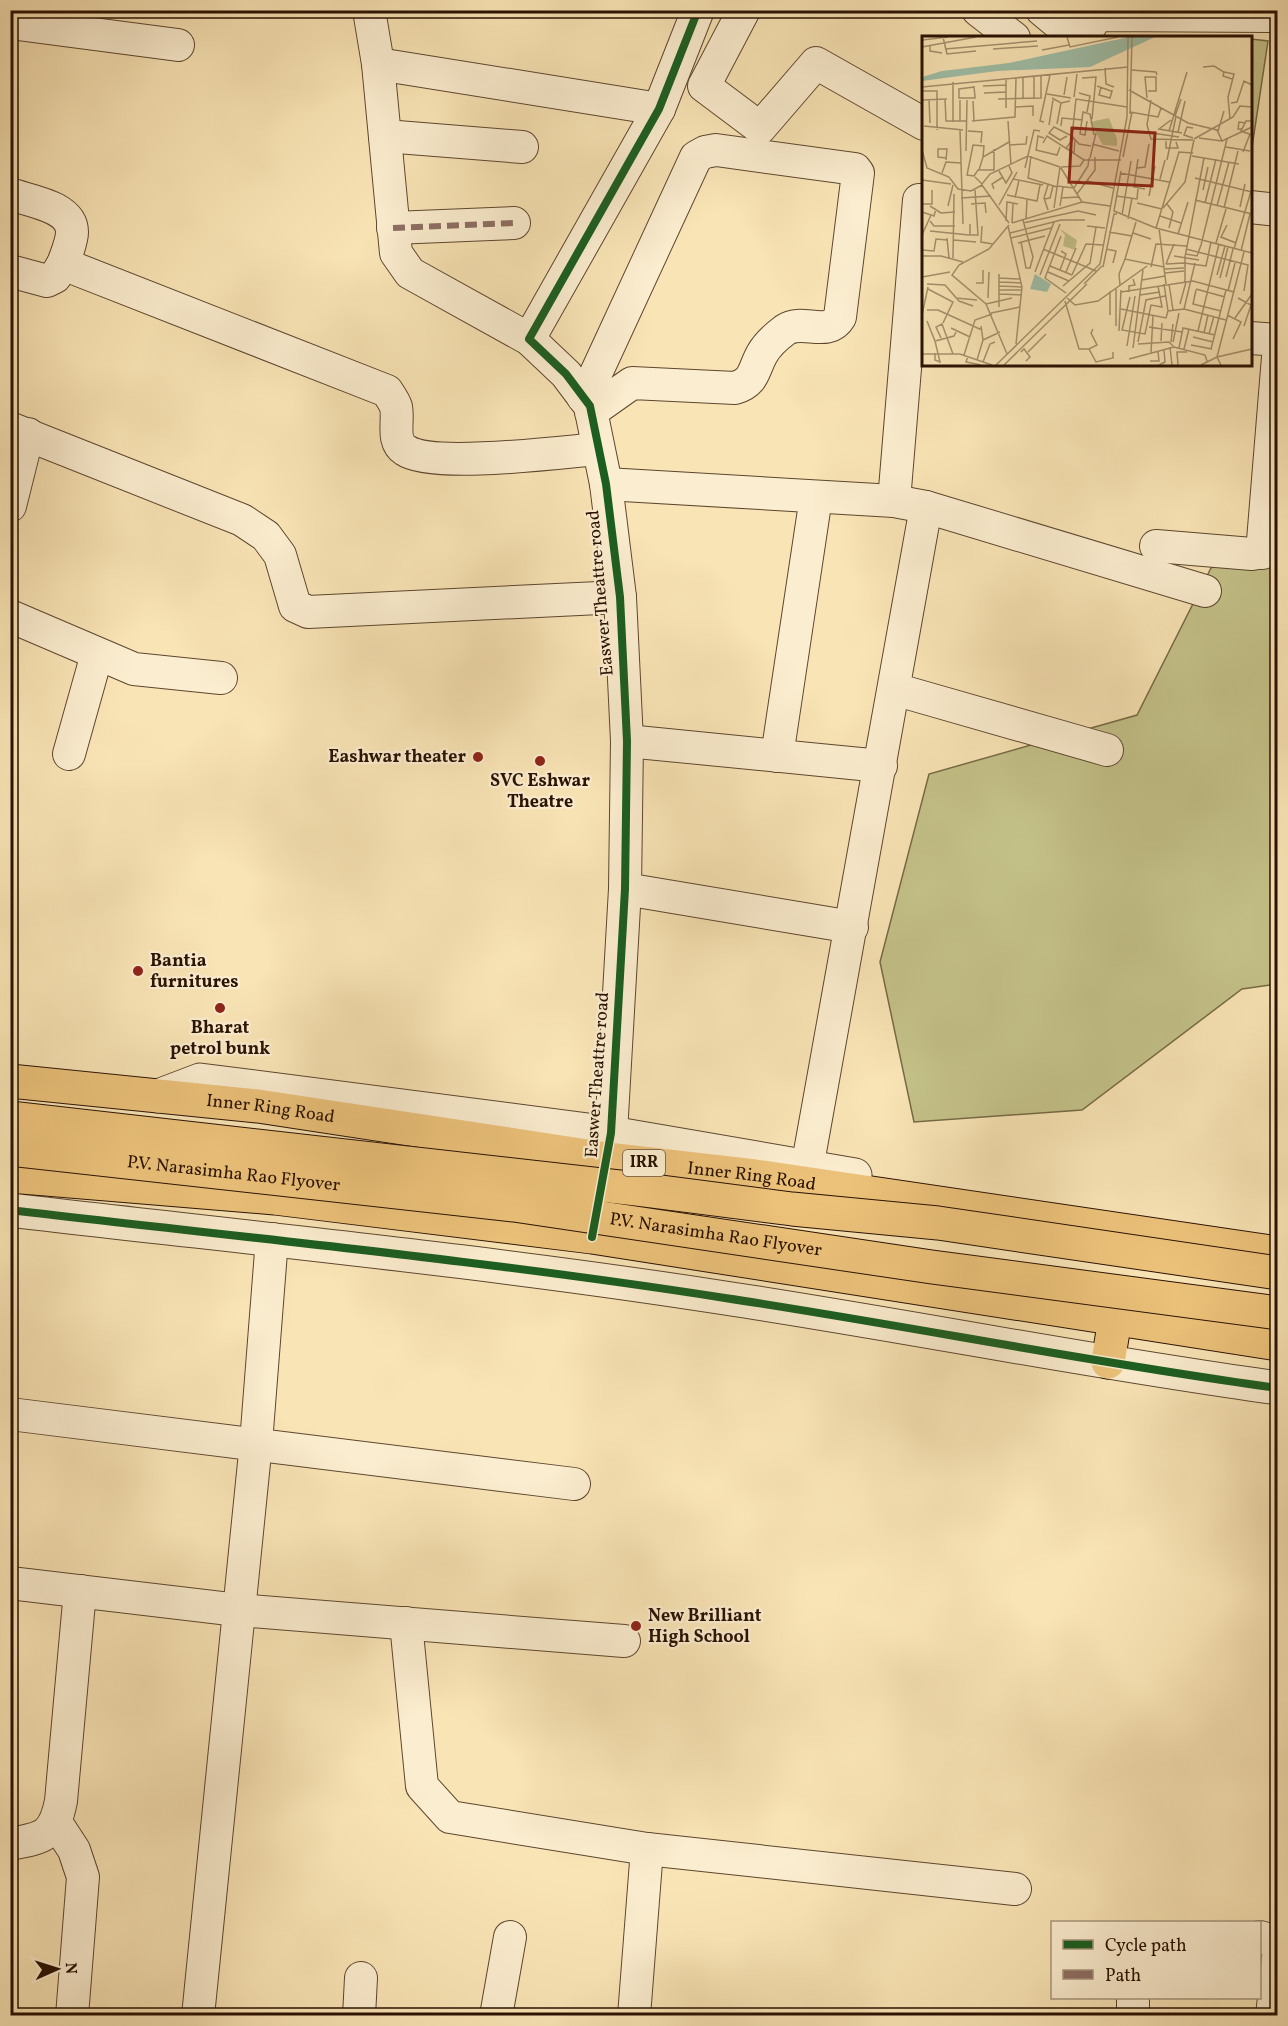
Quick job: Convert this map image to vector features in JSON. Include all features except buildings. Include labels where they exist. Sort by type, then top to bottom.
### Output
[{"type":"main road","name":"Inner Ring Road","points":[[10,1081],[258,1106],[609,1146],[755,1176],[806,1176],[1278,1253]]},
{"type":"main road","name":"P.V. Narasimha Rao Flyover","points":[[10,1119],[637,1189],[792,1209],[938,1223],[1278,1273]]},
{"type":"main road","name":"P.V. Narasimha Rao Flyover","points":[[10,1149],[514,1205],[943,1268],[1278,1313]]},
{"type":"main road","points":[[10,1176],[275,1198],[592,1237],[1278,1344]]},
{"type":"main road","points":[[1108,1362],[1116,1320]]},
{"type":"street","points":[[10,14],[15,10]]},
{"type":"street","name":"Easwer Theattre road","points":[[369,10],[378,64],[396,253],[410,273],[530,339],[566,374],[587,404],[606,484],[620,597],[627,741],[625,889],[609,1146],[592,1237]]},
{"type":"street","points":[[530,339],[658,109],[698,10]]},
{"type":"street","points":[[744,10],[704,86],[760,128],[816,63],[922,123]]},
{"type":"street","points":[[978,10],[1011,36]]},
{"type":"street","points":[[1042,10],[1074,36]]},
{"type":"street","points":[[1092,21],[1278,16]]},
{"type":"street","points":[[10,23],[178,45]]},
{"type":"street","points":[[378,64],[658,109]]},
{"type":"street","points":[[385,136],[522,147]]},
{"type":"street","points":[[716,150],[855,168],[858,173],[857,184],[840,317],[836,324],[827,328],[791,326],[784,330],[762,353],[753,378],[735,388],[632,383],[619,393],[587,404],[599,367],[696,157],[716,150]]},
{"type":"street","points":[[10,194],[62,212],[70,223],[72,233],[63,264],[55,277],[47,281],[10,271]]},
{"type":"street","points":[[894,501],[919,200],[922,201]]},
{"type":"street","points":[[1252,207],[1278,210]]},
{"type":"street","points":[[393,228],[514,223]]},
{"type":"street","points":[[63,264],[387,391],[395,405],[396,436],[404,450],[415,454],[464,460],[598,449]]},
{"type":"street","points":[[1252,338],[1278,340]]},
{"type":"street","points":[[1156,546],[1270,551],[1278,357]]},
{"type":"street","points":[[599,367],[619,393]]},
{"type":"street","points":[[10,506],[19,431],[242,520],[266,536],[280,555],[295,606],[308,612],[620,597]]},
{"type":"street","points":[[606,484],[894,501],[926,507],[1205,591]]},
{"type":"street","points":[[777,756],[816,497]]},
{"type":"street","points":[[926,507],[806,1176],[1278,1237]]},
{"type":"street","points":[[10,616],[134,669],[221,678]]},
{"type":"street","points":[[69,754],[97,654]]},
{"type":"street","points":[[894,689],[1107,750]]},
{"type":"street","points":[[627,741],[881,766]]},
{"type":"street","points":[[625,889],[852,927]]},
{"type":"street","points":[[10,1210],[272,1239],[724,1298],[1278,1388]]},
{"type":"street","points":[[198,2016],[256,1443],[272,1239]]},
{"type":"street","points":[[10,1414],[574,1484]]},
{"type":"street","points":[[10,1583],[238,1610],[624,1641]]},
{"type":"street","points":[[10,1844],[40,1839],[57,1824],[61,1802],[80,1591]]},
{"type":"street","points":[[406,1623],[422,1786],[450,1817],[647,1849],[1015,1889]]},
{"type":"street","points":[[57,1824],[74,1850],[83,1877],[72,2016]]},
{"type":"street","points":[[634,2016],[647,1849]]},
{"type":"street","points":[[496,2016],[510,1937]]},
{"type":"street","points":[[1272,2016],[1273,1945]]},
{"type":"street","points":[[359,2016],[361,1978]]},
{"type":"street","points":[[1133,1999],[1133,2016]]},
{"type":"shaded area","points":[[1252,39],[1268,41],[1252,147]]},
{"type":"shaded area","points":[[1277,533],[1277,984],[1242,989],[1082,1110],[914,1122],[880,962],[929,774],[1137,715],[1211,568]]},
{"type":"marked path","points":[[393,228],[514,223]]},
{"type":"cycle path","points":[[592,1237],[611,1133],[625,889],[627,741],[620,597],[606,484],[590,406],[566,374],[529,339],[659,109],[698,10]]},
{"type":"cycle path","points":[[10,1210],[458,1261],[636,1285],[1278,1388]]},
{"type":"place","name":"Eashwar theater","points":[[478,757]]},
{"type":"place","name":"SVC Eshwar Theatre","points":[[540,761]]},
{"type":"place","name":"Bantia furnitures","points":[[138,971]]},
{"type":"place","name":"Bharat petrol bunk","points":[[220,1008]]},
{"type":"place","name":"New Brilliant High School","points":[[636,1626]]}]
